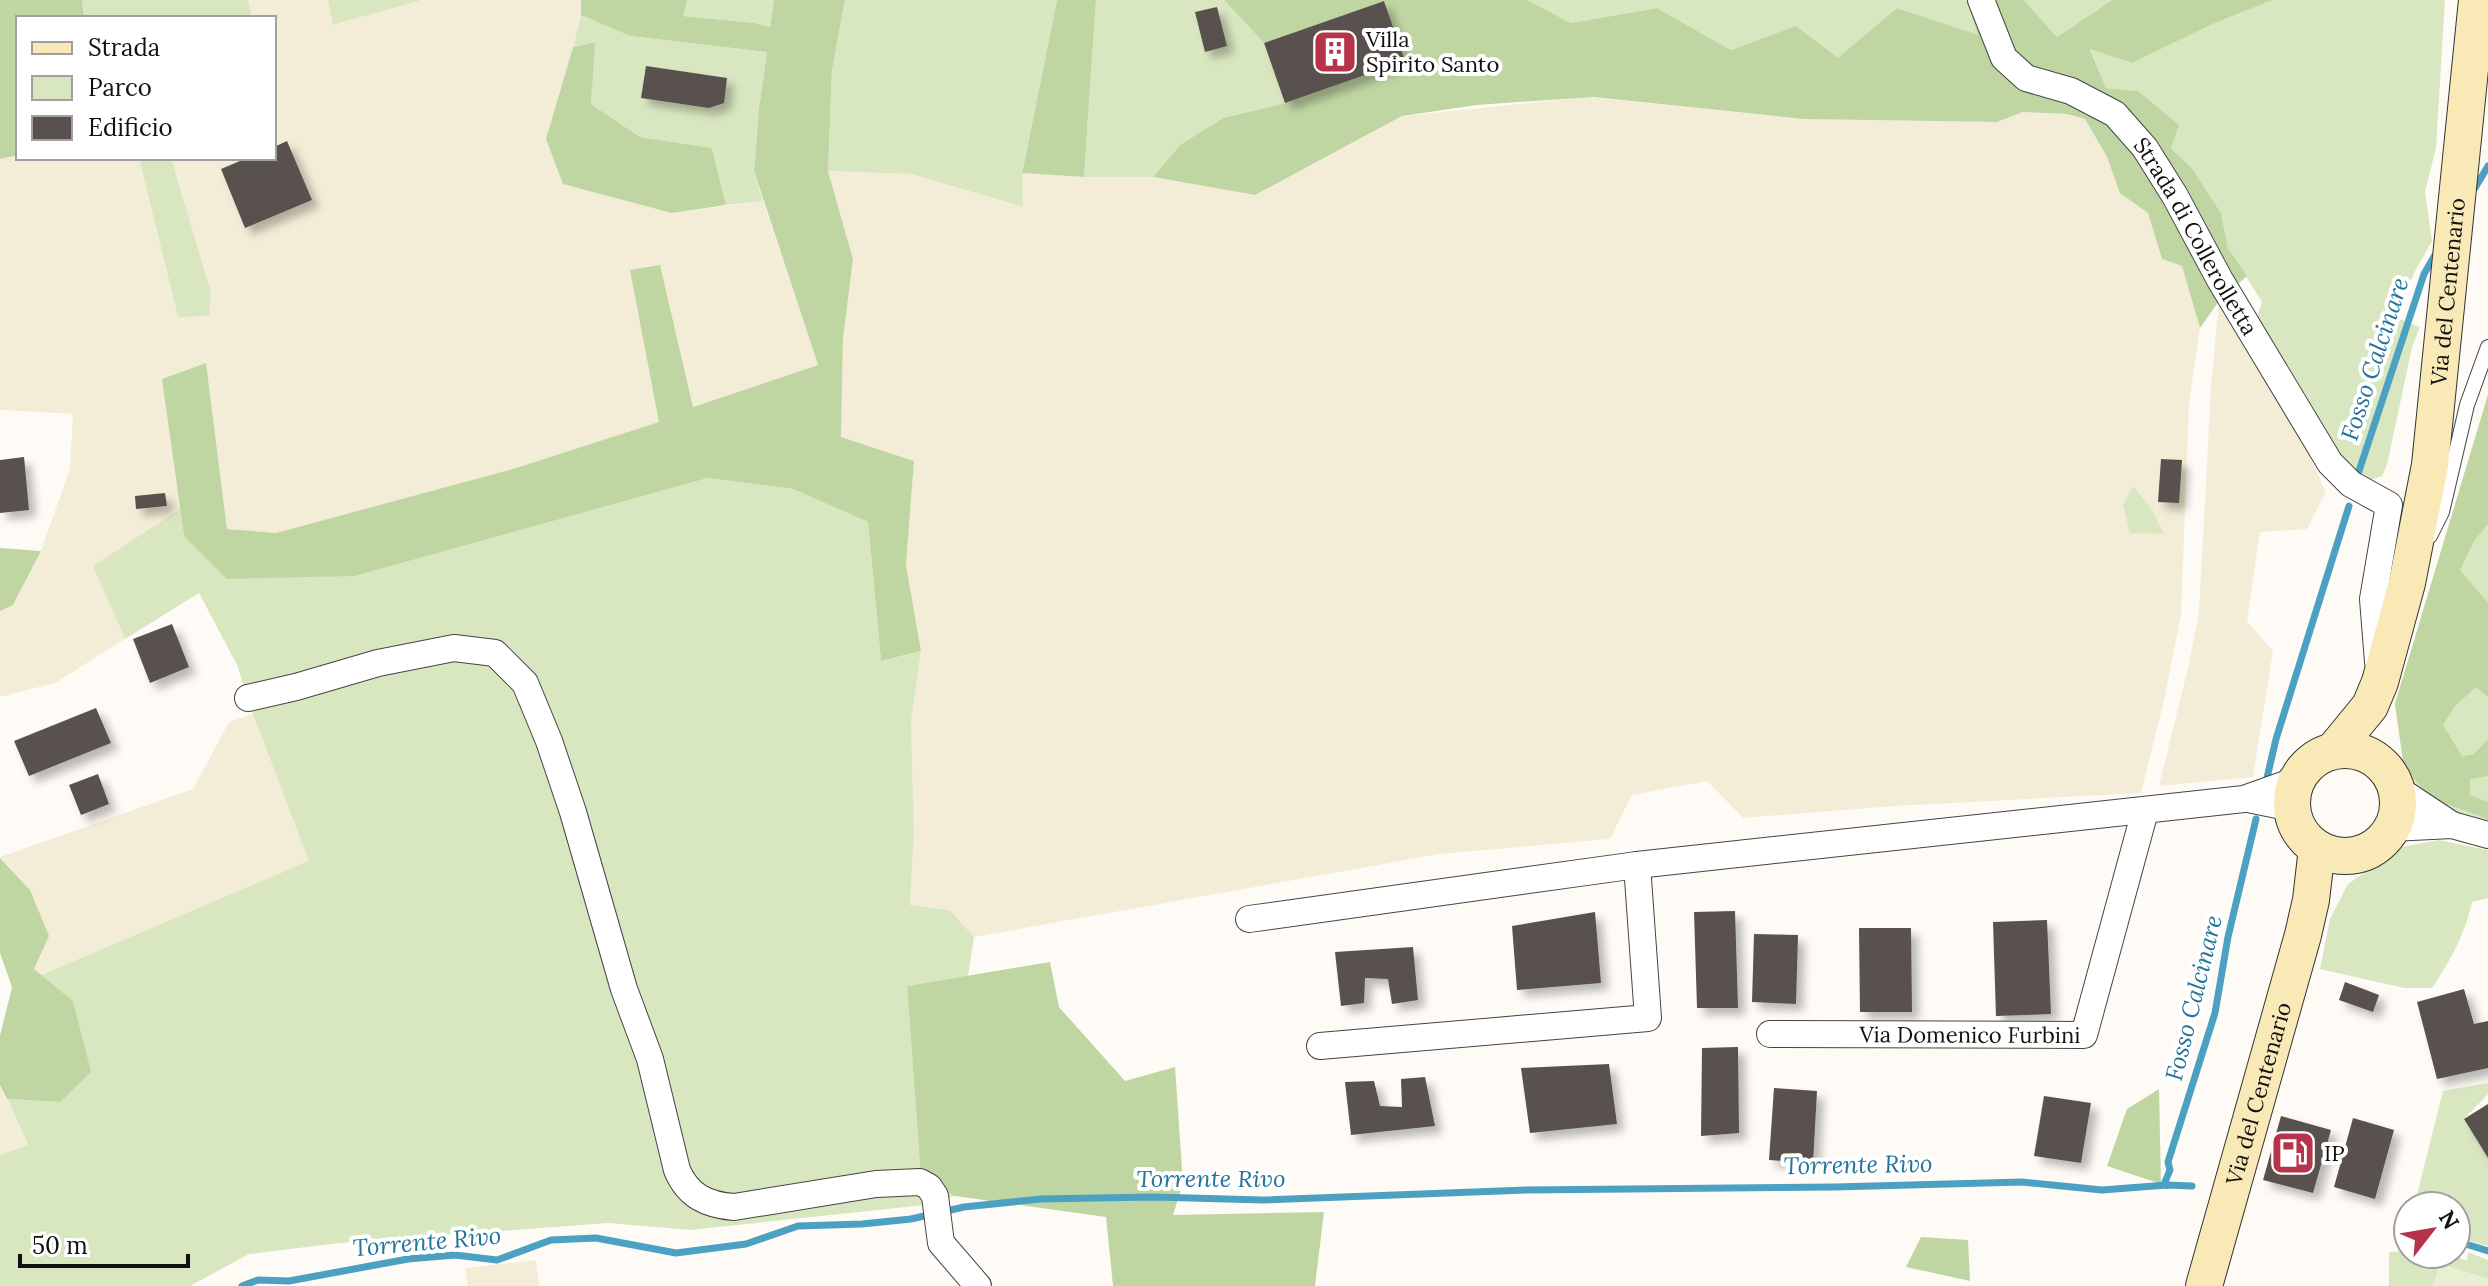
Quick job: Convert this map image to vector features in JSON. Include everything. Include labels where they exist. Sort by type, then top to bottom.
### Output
[{"type":"street","name":"Strada di Collerolletta","points":[[1981,0],[2004,58],[2026,78],[2071,91],[2115,114],[2145,148],[2330,463],[2351,484],[2389,505],[2373,599],[2375,694]]},
{"type":"street","name":"Via del Centenario","points":[[2375,694],[2407,583],[2430,465],[2477,0]]},
{"type":"street","points":[[248,698],[378,663],[454,648],[495,653],[525,683],[549,741],[573,812],[624,989],[650,1059],[683,1185],[715,1205],[734,1207],[876,1184],[920,1182],[929,1187],[935,1198],[940,1236],[978,1286]]},
{"type":"street","points":[[2334,750],[2375,694]]},
{"type":"street","points":[[2311,900],[2361,853],[2384,839],[2397,815],[2398,801],[2388,775],[2375,694]]},
{"type":"street","points":[[1249,919],[1637,865],[2244,799],[2286,784],[2321,755],[2334,750],[2358,751],[2452,825]]},
{"type":"street","points":[[2300,773],[2292,796],[2299,831],[2317,848],[2331,854],[2346,856],[2361,853]]},
{"type":"street","points":[[2244,799],[2292,808]]},
{"type":"street","name":"Via Domenico Furbini","points":[[1770,1034],[2084,1035],[2145,811]]},
{"type":"street","points":[[2391,828],[2452,825],[2488,835]]},
{"type":"street","name":"Via del Centenario","points":[[2204,1286],[2303,935],[2317,848]]},
{"type":"street","points":[[1320,1046],[1648,1018],[1637,865]]},
{"type":"lane","points":[[2407,583],[2442,512],[2467,405],[2488,347]]},
{"type":"shaded area","points":[[248,0],[328,0],[334,25],[422,0],[581,0],[581,15],[573,47],[546,139],[672,213],[763,201],[818,365],[693,407],[660,266],[631,270],[660,422],[516,468],[276,533],[227,529],[206,364],[163,379],[180,509],[94,566],[125,639],[55,683],[0,697],[0,611],[13,605],[41,551],[70,468],[73,414],[0,410],[0,159],[16,155],[16,160],[139,160],[178,317],[211,292],[172,160],[276,160],[276,16],[252,16]]},
{"type":"shaded area","points":[[1588,97],[1803,119],[1997,122],[2023,112],[2067,114],[2085,119],[2107,157],[2120,192],[2148,213],[2162,259],[2182,265],[2200,328],[2189,403],[2181,614],[2141,793],[1895,806],[1743,818],[1707,781],[1632,795],[1610,839],[1440,854],[974,937],[950,910],[910,905],[914,831],[911,722],[921,651],[906,565],[914,461],[841,437],[843,339],[853,259],[828,171],[911,174],[1022,207],[1022,173],[1153,177],[1255,195],[1402,116]]},
{"type":"shaded area","points":[[2219,301],[2296,427],[2326,492],[2307,529],[2260,532],[2247,621],[2273,651],[2253,777],[2159,786],[2199,612],[2211,387]]},
{"type":"shaded area","points":[[253,714],[310,861],[41,975],[34,969],[30,890],[0,857],[193,789],[229,722]]},
{"type":"shaded area","points":[[0,1085],[28,1146],[0,1155]]},
{"type":"shaded area","points":[[536,1260],[539,1286],[468,1286],[465,1268]]},
{"type":"green space","points":[[0,0],[82,0],[85,16],[16,16],[16,155],[0,159]]},
{"type":"green space","points":[[82,0],[248,0],[252,16],[86,16]]},
{"type":"green space","points":[[328,0],[422,0],[333,25]]},
{"type":"green space","points":[[581,0],[687,0],[683,16],[770,27],[774,0],[845,0],[832,71],[828,171],[853,259],[843,339],[841,437],[914,461],[906,565],[921,651],[881,661],[868,522],[793,489],[708,478],[355,576],[227,579],[184,536],[162,379],[206,363],[227,529],[276,533],[516,468],[659,422],[630,270],[660,265],[693,407],[818,365],[754,171],[767,52],[630,36],[581,15]]},
{"type":"green space","points":[[687,0],[774,0],[770,27],[682,16]]},
{"type":"green space","points":[[845,0],[1057,0],[1022,172],[1023,207],[911,174],[828,171],[832,71]]},
{"type":"green space","points":[[1057,0],[1096,0],[1084,177],[1022,173]]},
{"type":"green space","points":[[1096,0],[1224,0],[1264,43],[1285,103],[1223,118],[1180,145],[1153,177],[1084,177]]},
{"type":"green space","points":[[1224,0],[1527,0],[1571,23],[1657,8],[1731,50],[1796,26],[1838,58],[1897,8],[1978,35],[1967,0],[2024,0],[2057,37],[2112,0],[2273,0],[2215,23],[2132,63],[2090,49],[2106,88],[2138,91],[2179,125],[2171,148],[2192,168],[2221,213],[2228,248],[2247,276],[2219,301],[2200,328],[2182,266],[2162,259],[2148,213],[2120,193],[2107,157],[2085,119],[2067,114],[2023,112],[1997,122],[1803,119],[1593,97],[1477,105],[1402,116],[1255,195],[1153,177],[1180,145],[1223,118],[1285,103],[1405,61],[1384,1],[1264,43]]},
{"type":"green space","points":[[1527,0],[1967,0],[1979,36],[1897,8],[1838,59],[1796,27],[1731,50],[1657,8],[1571,23]]},
{"type":"green space","points":[[2024,0],[2112,0],[2057,37]]},
{"type":"green space","points":[[2273,0],[2445,0],[2436,148],[2425,192],[2432,241],[2414,273],[2397,318],[2420,327],[2412,347],[2387,465],[2382,476],[2367,481],[2351,474],[2256,319],[2262,302],[2228,248],[2221,213],[2192,168],[2171,148],[2138,91],[2106,88],[2090,48],[2132,63],[2215,23]]},
{"type":"green space","points":[[581,15],[630,36],[767,52],[754,171],[763,201],[726,205],[712,148],[640,137],[591,104],[594,42],[573,47]]},
{"type":"green space","points":[[595,42],[591,104],[640,137],[712,148],[726,205],[672,213],[563,184],[546,139],[573,47]]},
{"type":"green space","points":[[139,160],[172,160],[211,292],[209,316],[178,317]]},
{"type":"green space","points":[[2488,395],[2488,822],[2432,806],[2415,795],[2403,763],[2395,704]]},
{"type":"green space","points":[[2488,395],[2488,524],[2474,541],[2460,570],[2488,603],[2488,697],[2476,687],[2455,706],[2443,725],[2462,756],[2474,754],[2488,739],[2488,776],[2470,779],[2470,795],[2488,802],[2488,819],[2430,798],[2404,766],[2395,704]]},
{"type":"green space","points":[[708,478],[793,489],[868,522],[881,661],[921,651],[911,722],[914,831],[910,905],[950,910],[974,937],[968,976],[907,986],[921,1179],[955,1196],[925,1205],[690,1230],[608,1223],[339,1243],[249,1254],[190,1286],[0,1286],[0,1155],[28,1145],[7,1099],[60,1102],[73,1001],[41,975],[309,861],[237,665],[199,593],[125,639],[93,566],[180,509],[184,536],[355,576]]},
{"type":"green space","points":[[2133,486],[2151,508],[2164,534],[2130,533],[2123,505]]},
{"type":"green space","points":[[0,548],[41,551],[13,605],[0,611]]},
{"type":"green space","points":[[2439,840],[2488,850],[2488,898],[2472,902],[2456,947],[2432,988],[2404,988],[2320,969],[2330,919],[2348,884],[2401,847]]},
{"type":"green space","points":[[0,858],[30,890],[49,936],[34,969],[73,1001],[91,1072],[60,1102],[7,1099],[0,1085],[0,1036],[12,987],[0,953]]},
{"type":"green space","points":[[1050,962],[1059,1007],[1125,1081],[1175,1067],[1183,1183],[1173,1215],[1324,1212],[1315,1286],[1113,1286],[1106,1217],[955,1196],[921,1179],[907,986]]},
{"type":"green space","points":[[2488,1083],[2488,1094],[2464,1119],[2488,1158],[2488,1246],[2472,1242],[2472,1190],[2418,1190],[2443,1091]]},
{"type":"green space","points":[[2159,1089],[2161,1184],[2107,1166],[2127,1109]]},
{"type":"green space","points":[[1921,1237],[1968,1240],[1970,1281],[1906,1267]]},
{"type":"green space","points":[[2389,1252],[2392,1252],[2392,1270],[2438,1270],[2433,1286],[2389,1286]]},
{"type":"green space","points":[[2472,1254],[2488,1260],[2488,1279],[2459,1270],[2472,1270]]},
{"type":"green space","points":[[2438,1270],[2459,1270],[2488,1279],[2488,1286],[2433,1286]]},
{"type":"building","name":"Villa Spirito Santo","points":[[1384,1],[1405,61],[1285,103],[1264,43]]},
{"type":"building","points":[[1217,7],[1227,46],[1205,52],[1195,12]]},
{"type":"building","points":[[646,66],[727,78],[724,103],[709,108],[641,98]]},
{"type":"building","points":[[287,141],[312,200],[245,228],[221,169],[242,160],[276,160],[276,146]]},
{"type":"building","points":[[24,457],[29,510],[0,513],[0,460]]},
{"type":"building","points":[[2161,459],[2182,460],[2179,503],[2158,502]]},
{"type":"building","points":[[165,493],[167,506],[136,509],[135,496]]},
{"type":"building","points":[[172,624],[189,667],[150,683],[133,639]]},
{"type":"building","points":[[96,708],[111,743],[29,776],[14,741]]},
{"type":"building","points":[[98,774],[109,804],[81,815],[69,785]]},
{"type":"building","points":[[1735,911],[1738,1008],[1697,1008],[1694,912]]},
{"type":"building","points":[[1595,912],[1601,983],[1517,990],[1512,926]]},
{"type":"building","points":[[2047,920],[2051,1014],[1996,1016],[1993,922]]},
{"type":"building","points":[[1859,928],[1911,928],[1912,1012],[1860,1012]]},
{"type":"building","points":[[1754,934],[1798,935],[1796,1004],[1752,1002]]},
{"type":"building","points":[[1413,947],[1418,1000],[1392,1004],[1388,979],[1365,978],[1364,1003],[1341,1006],[1335,952]]},
{"type":"building","points":[[2345,982],[2379,995],[2373,1012],[2339,1000]]},
{"type":"building","points":[[2464,989],[2474,1024],[2488,1021],[2488,1068],[2437,1079],[2417,1002]]},
{"type":"building","points":[[1738,1047],[1739,1133],[1701,1136],[1702,1048]]},
{"type":"building","points":[[1609,1064],[1617,1124],[1530,1133],[1521,1068]]},
{"type":"building","points":[[1425,1077],[1435,1126],[1351,1135],[1345,1082],[1374,1081],[1380,1106],[1402,1107],[1401,1079]]},
{"type":"building","points":[[1774,1088],[1817,1091],[1813,1163],[1769,1160]]},
{"type":"building","points":[[2044,1096],[2091,1103],[2081,1163],[2034,1156]]},
{"type":"building","points":[[2488,1104],[2488,1158],[2464,1119]]},
{"type":"building","points":[[2281,1116],[2331,1130],[2313,1193],[2263,1180]]},
{"type":"building","points":[[2353,1118],[2394,1130],[2375,1199],[2334,1187]]},
{"type":"waterway","name":"Fosso Calcinare","points":[[2475,188],[2488,166]]},
{"type":"waterway","name":"Fosso Calcinare","points":[[2357,477],[2424,274],[2435,255]]},
{"type":"waterway","name":"Fosso Calcinare","points":[[2266,782],[2276,739],[2349,506]]},
{"type":"waterway","name":"Fosso Calcinare","points":[[2167,1185],[2168,1162],[2215,1013],[2228,937],[2256,819]]},
{"type":"waterway","name":"Torrente Rivo","points":[[242,1286],[258,1280],[289,1281],[408,1259],[455,1255],[497,1260],[551,1240],[596,1238],[676,1253],[746,1244],[798,1226],[911,1219],[964,1207],[1041,1199],[1153,1197],[1263,1200],[1527,1190],[2022,1182],[2102,1190],[2192,1186]]},
{"type":"waterway","name":"Torrente Rivo","points":[[2472,1246],[2488,1251]]},
{"type":"place","name":"Villa Spirito Santo","points":[[1335,52]]},
{"type":"place","name":"IP","points":[[2293,1153]]}]
